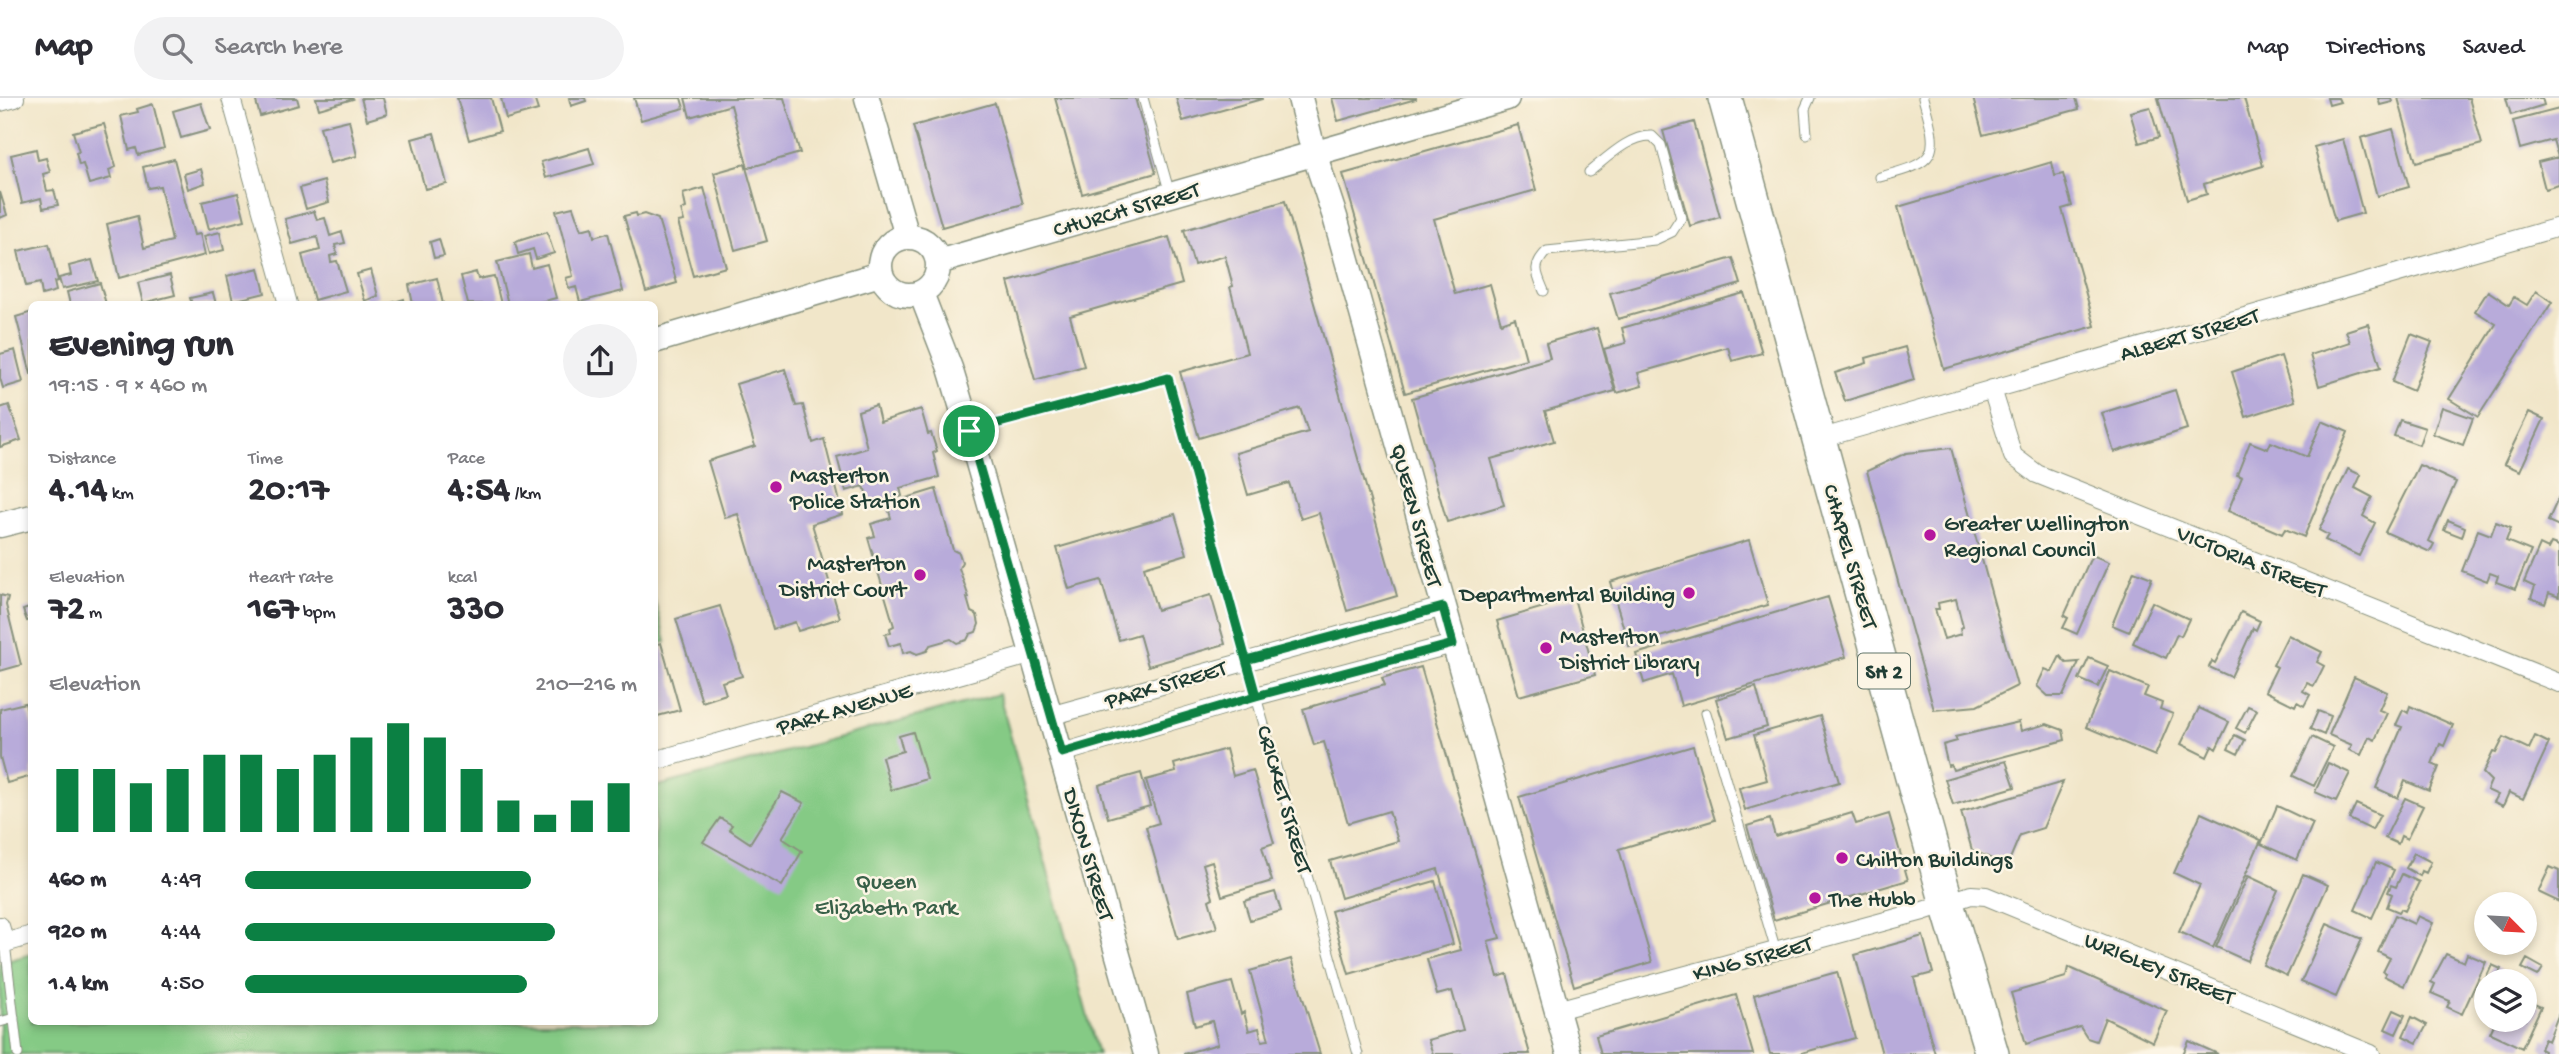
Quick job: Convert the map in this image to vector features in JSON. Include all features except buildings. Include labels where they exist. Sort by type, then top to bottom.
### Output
[{"type":"highway","name":"CHAPEL STREET","points":[[1725,98],[1947,904],[1992,1054]]},
{"type":"street","points":[[0,102],[15,98]]},
{"type":"street","points":[[231,98],[287,301]]},
{"type":"street","name":"QUEEN STREET","points":[[1300,98],[1569,1054]]},
{"type":"street","name":"CHURCH STREET","points":[[938,262],[1507,98]]},
{"type":"street","points":[[871,101],[907,236]]},
{"type":"street","name":"ALBERT STREET","points":[[1819,439],[2559,228]]},
{"type":"street","points":[[907,236],[918,237],[928,243],[938,262],[937,275],[930,286],[921,293],[909,296],[896,293],[886,285],[880,274],[879,263],[883,251],[896,239],[907,236]]},
{"type":"street","points":[[658,340],[880,274]]},
{"type":"street","name":"DIXON STREET","points":[[921,293],[950,368],[969,431],[1146,1054]]},
{"type":"street","name":"VICTORIA STREET","points":[[1992,389],[2013,456],[2037,474],[2559,682]]},
{"type":"street","points":[[0,526],[28,518]]},
{"type":"street","name":"PARK STREET","points":[[1050,716],[1443,607]]},
{"type":"street","name":"PARK STREET","points":[[1062,753],[1256,696],[1453,644]]},
{"type":"street","name":"PARK AVENUE","points":[[658,760],[1033,654]]},
{"type":"street","name":"WRIGLEY STREET","points":[[1947,904],[1971,895],[1986,896],[2371,1054]]},
{"type":"street","name":"KING STREET","points":[[1557,1010],[1947,904]]},
{"type":"street","points":[[2,934],[28,935]]},
{"type":"lane","points":[[1143,98],[1170,195]]},
{"type":"lane","points":[[1807,134],[1805,109],[1810,98]]},
{"type":"lane","points":[[1880,177],[1916,167],[1927,159],[1934,145],[1923,98]]},
{"type":"lane","points":[[1544,290],[1536,273],[1538,260],[1547,251],[1655,240],[1672,232],[1681,218],[1661,145],[1652,136],[1643,135],[1629,142],[1589,172]]},
{"type":"lane","name":"CRICKET STREET","points":[[969,431],[1168,378],[1358,1054]]},
{"type":"lane","points":[[1706,713],[1776,951]]},
{"type":"lane","points":[[2,934],[18,1054]]},
{"type":"lane","points":[[0,1022],[14,1018]]},
{"type":"green space","points":[[658,613],[666,642],[658,644]]},
{"type":"green space","name":"Queen Elizabeth Park","points":[[999,694],[1098,1054],[0,1054],[0,963],[28,955],[28,1025],[658,1025],[658,786]]},
{"type":"place","name":"Masterton Police Station","points":[[776,487]]},
{"type":"place","name":"Greater Wellington Regional Council","points":[[1930,535]]},
{"type":"place","name":"Masterton District Court","points":[[920,575]]},
{"type":"place","name":"Departmental Building","points":[[1689,593]]},
{"type":"place","name":"Masterton District Library","points":[[1546,648]]},
{"type":"place","name":"Chilton Buildings","points":[[1842,858]]},
{"type":"place","name":"The Hubb","points":[[1815,898]]},
{"type":"route","points":[[969,431],[1062,753],[1256,696],[1246,660],[1443,607],[1453,644],[1256,696],[1241,643],[1168,378],[969,431]]}]
